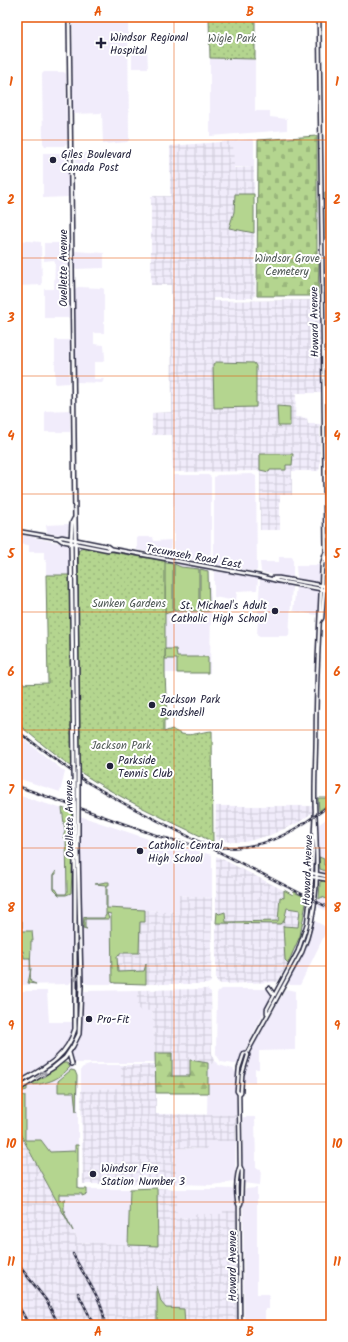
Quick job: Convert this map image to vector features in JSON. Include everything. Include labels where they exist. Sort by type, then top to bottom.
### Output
[{"type":"main road","name":"Ouellette Avenue","points":[[17,1090],[54,1067],[69,1053],[76,1040],[80,1025],[77,849],[76,523],[74,519],[69,17]]},
{"type":"main road","name":"Howard Avenue","points":[[319,17],[325,554],[325,588],[322,618],[320,621]]},
{"type":"main road","name":"Ouellette Avenue","points":[[74,519],[72,522],[72,540],[76,706]]},
{"type":"main road","name":"Tecumseh Road East","points":[[17,530],[273,578],[278,581],[321,587],[331,591]]},
{"type":"main road","name":"Howard Avenue","points":[[240,1325],[239,1207],[237,1203],[238,1170],[240,1166],[239,1094],[241,1092],[242,1076],[248,1055],[246,1053],[267,1013],[296,964],[306,941],[315,907],[317,875],[315,812],[316,663],[320,621],[321,587],[325,554]]},
{"type":"main road","name":"Tecumseh Road East","points":[[325,588],[331,587]]},
{"type":"main road","name":"Howard Avenue","points":[[267,1013],[267,1009],[302,939],[310,906],[313,817],[315,812]]},
{"type":"main road","name":"Ouellette Avenue","points":[[17,1084],[61,1056],[70,1044],[75,1029],[77,849]]},
{"type":"main road","points":[[312,873],[331,878]]},
{"type":"main road","points":[[312,877],[317,875]]},
{"type":"main road","points":[[269,988],[274,995]]},
{"type":"main road","points":[[69,1053],[72,1064]]},
{"type":"shaded area","points":[[73,17],[128,17],[129,140],[127,142],[103,144],[102,113],[73,114]]},
{"type":"shaded area","points":[[132,47],[147,47],[148,68],[132,68]]},
{"type":"shaded area","points":[[210,58],[255,59],[255,111],[270,111],[270,117],[287,119],[287,130],[210,136]]},
{"type":"shaded area","points":[[44,72],[64,72],[66,74],[67,143],[64,146],[45,146],[43,143],[42,74]]},
{"type":"shaded area","points":[[254,140],[254,167],[233,167],[233,141]]},
{"type":"shaded area","points":[[233,141],[234,168],[254,167],[255,296],[253,298],[213,298],[213,301],[314,300],[318,302],[320,307],[321,393],[296,393],[295,417],[307,418],[308,424],[320,424],[320,468],[318,471],[292,471],[292,495],[280,495],[280,530],[260,530],[260,471],[173,472],[172,435],[152,435],[152,413],[172,412],[171,285],[151,285],[151,196],[170,196],[170,146]]},
{"type":"shaded area","points":[[89,152],[89,165],[75,165],[76,155]]},
{"type":"shaded area","points":[[43,153],[64,153],[68,156],[68,197],[43,198]]},
{"type":"shaded area","points":[[17,240],[41,242],[42,285],[17,286]]},
{"type":"shaded area","points":[[44,243],[69,243],[69,318],[44,318],[44,289],[54,289],[55,262],[54,260],[44,261]]},
{"type":"shaded area","points":[[74,251],[104,253],[104,268],[74,269]]},
{"type":"shaded area","points":[[78,287],[104,289],[104,333],[94,333],[94,344],[104,345],[105,358],[103,362],[94,362],[94,379],[104,379],[102,383],[76,382],[75,289]]},
{"type":"shaded area","points":[[55,340],[70,340],[69,383],[55,384]]},
{"type":"shaded area","points":[[70,410],[70,432],[45,432],[45,411]]},
{"type":"shaded area","points":[[325,419],[331,419],[331,458],[326,456]]},
{"type":"shaded area","points":[[252,474],[256,476],[257,570],[255,572],[217,565],[214,560],[214,477],[217,475]]},
{"type":"shaded area","points":[[173,475],[208,475],[211,477],[211,548],[210,559],[207,562],[174,557]]},
{"type":"shaded area","points":[[69,524],[67,535],[47,533],[46,525]]},
{"type":"shaded area","points":[[17,534],[70,545],[71,575],[46,575],[46,560],[44,560],[44,552],[29,552],[29,545],[17,544]]},
{"type":"shaded area","points":[[137,537],[153,537],[154,541],[171,540],[170,556],[137,550]]},
{"type":"shaded area","points":[[279,557],[293,557],[293,577],[291,579],[261,572],[260,562],[279,562]]},
{"type":"shaded area","points":[[165,561],[209,569],[211,601],[210,673],[165,673]]},
{"type":"shaded area","points":[[320,565],[320,578],[316,582],[297,578],[296,566]]},
{"type":"shaded area","points":[[214,571],[258,578],[257,590],[237,591],[236,601],[214,597]]},
{"type":"shaded area","name":"St. Michael's Adult Catholic High School","points":[[260,579],[292,586],[289,636],[257,636]]},
{"type":"shaded area","points":[[296,587],[318,591],[317,615],[293,611]]},
{"type":"shaded area","points":[[17,734],[65,772],[60,792],[17,778]]},
{"type":"shaded area","points":[[17,795],[73,812],[73,980],[69,984],[17,985]]},
{"type":"shaded area","points":[[216,806],[312,806],[312,813],[298,823],[270,835],[245,842],[231,842],[215,840]]},
{"type":"shaded area","points":[[331,815],[331,875],[320,872],[318,869],[317,826]]},
{"type":"shaded area","points":[[80,816],[175,848],[187,848],[212,855],[212,898],[180,895],[179,912],[112,908],[112,984],[87,984],[82,981]]},
{"type":"shaded area","points":[[216,856],[309,903],[299,944],[277,982],[221,984],[216,981]]},
{"type":"shaded area","points":[[179,895],[212,898],[211,982],[207,984],[112,984],[112,908],[179,912]]},
{"type":"shaded area","points":[[322,897],[331,901],[331,913],[318,907],[319,899]]},
{"type":"shaded area","points":[[313,920],[326,927],[326,932],[300,985],[290,985],[288,981],[302,954]]},
{"type":"shaded area","points":[[207,989],[211,992],[212,1053],[214,1061],[212,1064],[190,1060],[190,1076],[172,1076],[172,1053],[155,1053],[152,1011],[137,1010],[137,990]]},
{"type":"shaded area","points":[[222,989],[268,989],[273,994],[239,1062],[235,1064],[221,1062],[216,1054],[217,993]]},
{"type":"shaded area","points":[[286,989],[295,991],[295,1050],[259,1051],[259,1069],[255,1069],[255,1083],[243,1082],[245,1069],[252,1049]]},
{"type":"shaded area","points":[[137,990],[137,1009],[152,1010],[156,1063],[74,1063],[70,1059],[70,1055],[81,1031],[84,992]]},
{"type":"shaded area","points":[[17,991],[47,991],[49,1022],[74,1022],[71,1038],[60,1054],[43,1067],[17,1083]]},
{"type":"shaded area","points":[[214,1061],[219,1065],[233,1069],[236,1072],[236,1115],[207,1115],[208,1063],[212,1064]]},
{"type":"shaded area","points":[[62,1063],[69,1064],[75,1071],[78,1078],[78,1188],[130,1189],[128,1245],[79,1242],[17,1128],[17,1092]]},
{"type":"shaded area","points":[[90,1065],[121,1065],[121,1088],[81,1091],[81,1069]]},
{"type":"shaded area","points":[[121,1065],[156,1065],[156,1114],[236,1115],[236,1141],[207,1141],[207,1149],[176,1148],[176,1180],[178,1184],[83,1184],[81,1091],[121,1088]]},
{"type":"shaded area","points":[[243,1117],[255,1117],[256,1168],[261,1169],[260,1185],[243,1183]]},
{"type":"shaded area","points":[[17,1128],[79,1242],[157,1246],[157,1188],[177,1189],[177,1218],[190,1217],[191,1214],[223,1214],[223,1211],[236,1211],[237,1324],[185,1325],[184,1309],[166,1308],[161,1303],[158,1286],[157,1325],[32,1325],[17,1298]]},
{"type":"shaded area","points":[[207,1141],[236,1141],[235,1182],[211,1185],[178,1184],[176,1180],[176,1148],[207,1149]]},
{"type":"shaded area","points":[[257,1188],[257,1294],[269,1294],[269,1309],[265,1309],[265,1325],[244,1325],[243,1192],[246,1189]]},
{"type":"shaded area","points":[[177,1189],[233,1189],[236,1193],[236,1211],[223,1211],[223,1214],[191,1214],[191,1217],[177,1218]]},
{"type":"shaded area","points":[[17,1298],[32,1325],[27,1325],[17,1308]]},
{"type":"green space","name":"Wigle Park","points":[[209,17],[255,17],[255,59],[210,58]]},
{"type":"green space","name":"Windsor Grove Cemetery","points":[[317,136],[317,258],[319,259],[318,296],[257,296],[258,140]]},
{"type":"green space","points":[[325,193],[331,193],[331,237],[326,238]]},
{"type":"green space","points":[[235,194],[254,194],[254,233],[229,228],[234,212]]},
{"type":"green space","points":[[216,362],[254,363],[256,366],[256,407],[214,408],[213,364]]},
{"type":"green space","points":[[277,406],[290,407],[290,426],[278,426]]},
{"type":"green space","points":[[260,454],[293,454],[292,465],[286,465],[286,470],[270,470],[269,472],[260,470]]},
{"type":"green space","name":"Jackson Park","points":[[84,547],[165,561],[165,673],[167,720],[164,720],[164,732],[172,729],[187,735],[212,731],[213,842],[112,792],[72,767],[17,723],[17,684],[48,683],[46,575],[71,575],[72,727],[79,730],[78,551]]},
{"type":"green space","points":[[161,562],[173,564],[173,611],[165,614],[165,588]]},
{"type":"green space","points":[[174,564],[181,567],[199,569],[199,611],[174,611]]},
{"type":"green space","points":[[200,569],[208,571],[209,611],[200,611]]},
{"type":"green space","points":[[165,649],[176,649],[177,657],[208,657],[208,673],[177,673],[177,659],[165,659]]},
{"type":"green space","points":[[318,798],[331,798],[331,802],[319,811]]},
{"type":"green space","points":[[62,808],[73,812],[71,893],[66,895],[59,895],[54,889],[56,889],[59,894],[66,894],[67,892],[66,838],[63,838],[65,831]]},
{"type":"green space","points":[[319,857],[324,859],[324,865],[331,864],[331,873],[320,869]]},
{"type":"green space","points":[[325,880],[331,882],[331,901],[322,897],[319,899],[320,882]]},
{"type":"green space","points":[[109,882],[109,885],[107,885],[107,908],[145,910],[145,922],[140,922],[139,953],[120,953],[120,955],[117,956],[118,972],[144,971],[146,964],[146,984],[112,982],[111,914],[107,913],[109,919],[85,919],[85,928],[87,929],[83,928],[84,916],[86,918],[104,918],[106,915],[106,885],[95,884]]},
{"type":"green space","points":[[284,890],[293,895],[294,892],[307,898],[300,936],[288,963],[285,960],[283,926],[298,927],[300,910],[287,908],[284,921],[280,924],[216,923],[217,912],[219,914],[225,912],[226,922],[278,921],[280,897],[284,898]]},
{"type":"green space","points":[[20,921],[22,921],[22,931],[32,931],[33,941],[31,941],[30,961],[30,958],[24,958],[23,951],[19,951],[17,954],[17,930],[19,930]]},
{"type":"green space","points":[[30,973],[31,982],[36,984],[28,983]]},
{"type":"green space","points":[[155,1053],[172,1053],[172,1076],[190,1076],[190,1060],[208,1063],[208,1093],[156,1093]]},
{"type":"green space","points":[[62,1063],[67,1063],[70,1067],[57,1078],[41,1084],[30,1085]]},
{"type":"green space","points":[[71,1070],[75,1071],[77,1076],[76,1112],[74,1092],[58,1092],[58,1081]]},
{"type":"green space","points":[[26,1086],[27,1090],[20,1092],[20,1094],[25,1096],[25,1140],[41,1140],[50,1152],[75,1151],[75,1145],[78,1145],[78,1188],[87,1189],[87,1194],[82,1196],[82,1194],[59,1194],[59,1201],[66,1199],[64,1200],[64,1211],[66,1211],[64,1212],[73,1231],[17,1128],[17,1092]]},
{"type":"green space","points":[[157,1188],[158,1246],[128,1245],[130,1189]]},
{"type":"green space","points":[[157,1286],[161,1302],[166,1308],[184,1309],[185,1325],[157,1325]]},
{"type":"railway","points":[[17,731],[85,781],[125,804],[331,909]]},
{"type":"railway","points":[[17,786],[161,837],[197,846]]},
{"type":"railway","points":[[211,847],[246,847],[262,844],[276,839],[303,824],[331,804]]},
{"type":"railway","points":[[73,1254],[93,1288],[104,1316],[104,1325]]},
{"type":"railway","points":[[17,1263],[46,1300],[59,1325]]},
{"type":"railway","points":[[78,1293],[94,1325]]},
{"type":"railway","points":[[17,1303],[29,1325]]},
{"type":"place","name":"Windsor Regional Hospital","points":[[101,43]]},
{"type":"place","name":"Giles Boulevard Canada Post","points":[[53,160]]},
{"type":"place","name":"St. Michael's Adult Catholic High School","points":[[275,611]]},
{"type":"place","name":"Jackson Park Bandshell","points":[[152,705]]},
{"type":"place","name":"Parkside Tennis Club","points":[[110,766]]},
{"type":"place","name":"Catholic Central High School","points":[[140,851]]},
{"type":"place","name":"Pro-Fit","points":[[89,1019]]},
{"type":"place","name":"Windsor Fire Station Number 3","points":[[93,1174]]},
{"type":"park label","name":"Sunken Gardens","points":[[129,603]]}]
